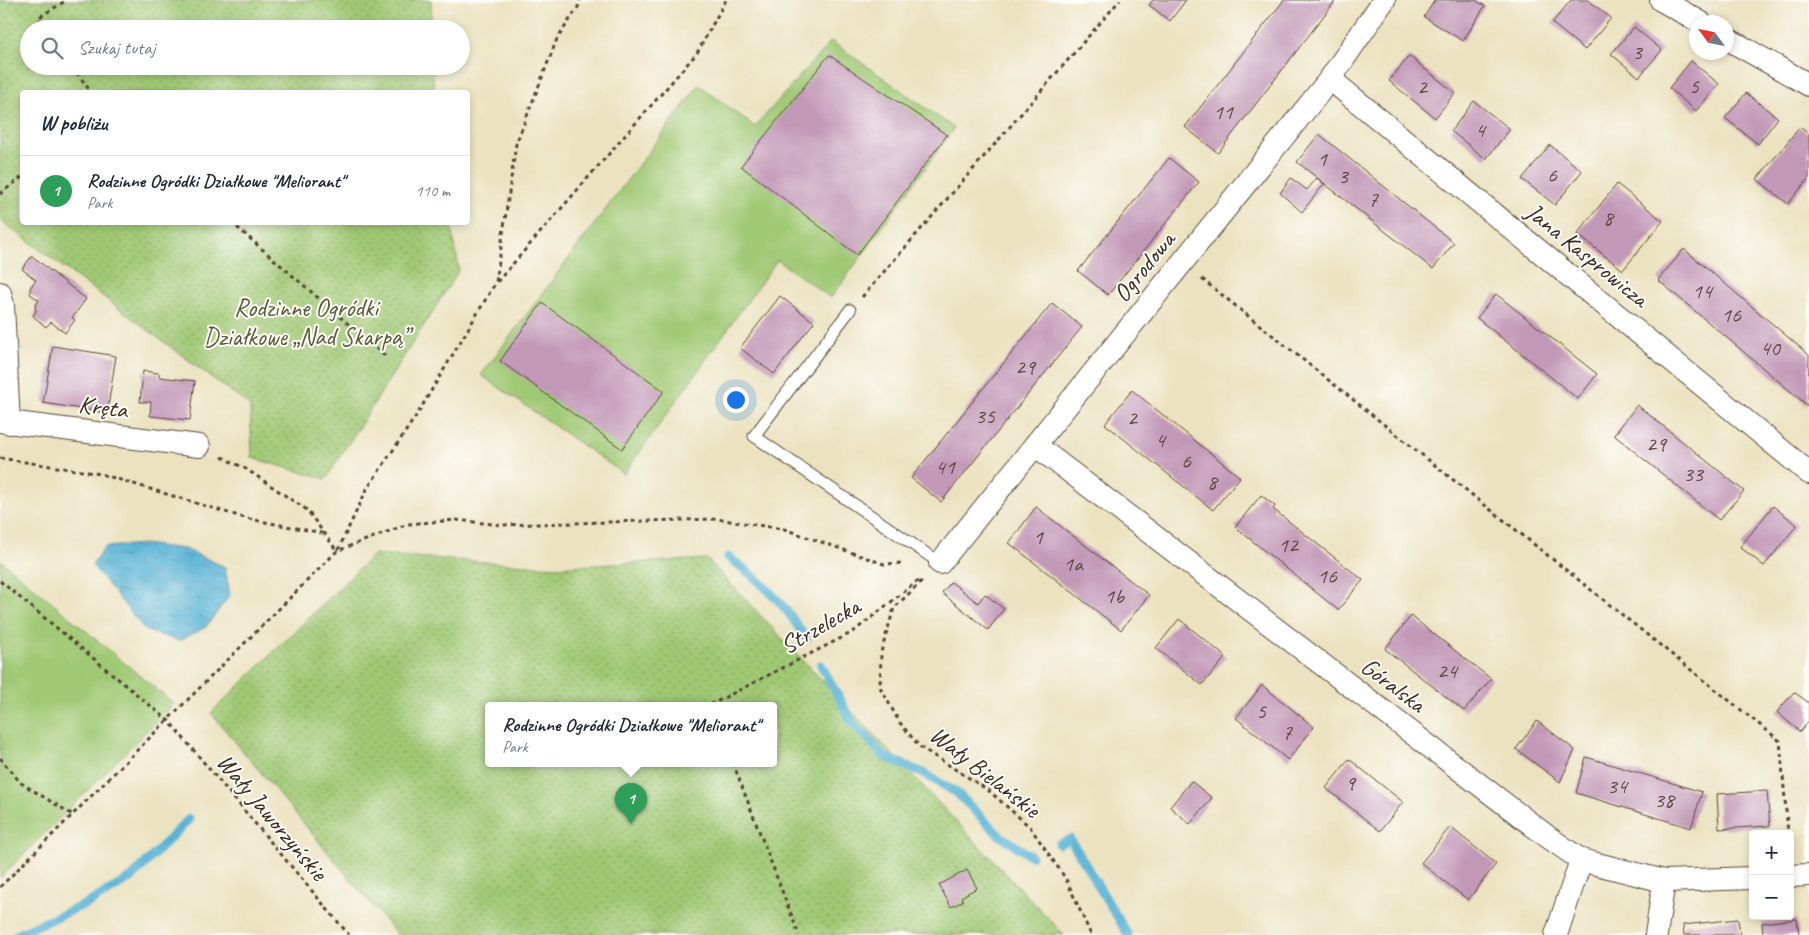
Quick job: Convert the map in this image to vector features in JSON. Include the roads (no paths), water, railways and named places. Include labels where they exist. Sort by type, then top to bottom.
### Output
[{"type":"street","name":"Ogrodowa","points":[[940,563],[1330,79],[1384,0]]},
{"type":"street","points":[[1661,0],[1689,16]]},
{"type":"street","points":[[1734,43],[1809,85]]},
{"type":"street","name":"Jana Kasprowicza","points":[[1330,79],[1809,473]]},
{"type":"street","points":[[0,293],[3,305],[5,422]]},
{"type":"street","name":"Kręta","points":[[5,422],[199,446]]},
{"type":"street","name":"Góralska","points":[[1035,444],[1548,838],[1581,860],[1664,882],[1749,878]]},
{"type":"street","points":[[1556,935],[1581,860]]},
{"type":"street","points":[[1794,876],[1809,875]]},
{"type":"street","points":[[1656,935],[1664,882]]},
{"type":"lane","points":[[850,310],[754,436],[940,563]]},
{"type":"water","points":[[143,544],[185,549],[225,567],[230,595],[206,627],[179,641],[145,630],[92,565],[105,547]]},
{"type":"waterway","points":[[728,557],[751,574],[772,594],[790,615],[806,639]]},
{"type":"waterway","points":[[821,665],[852,722],[885,757],[923,773],[957,793],[999,835],[1031,856]]},
{"type":"waterway","points":[[16,935],[88,903],[131,878],[189,819]]},
{"type":"waterway","points":[[1059,844],[1070,839],[1128,935]]},
{"type":"place","name":"Rodzinne Ogródki Działkowe \"Meliorant\"","points":[[631,824]]},
{"type":"park label","name":"Rodzinne Ogródki Działkowe „Nad Skarpą”","points":[[306,322]]}]
